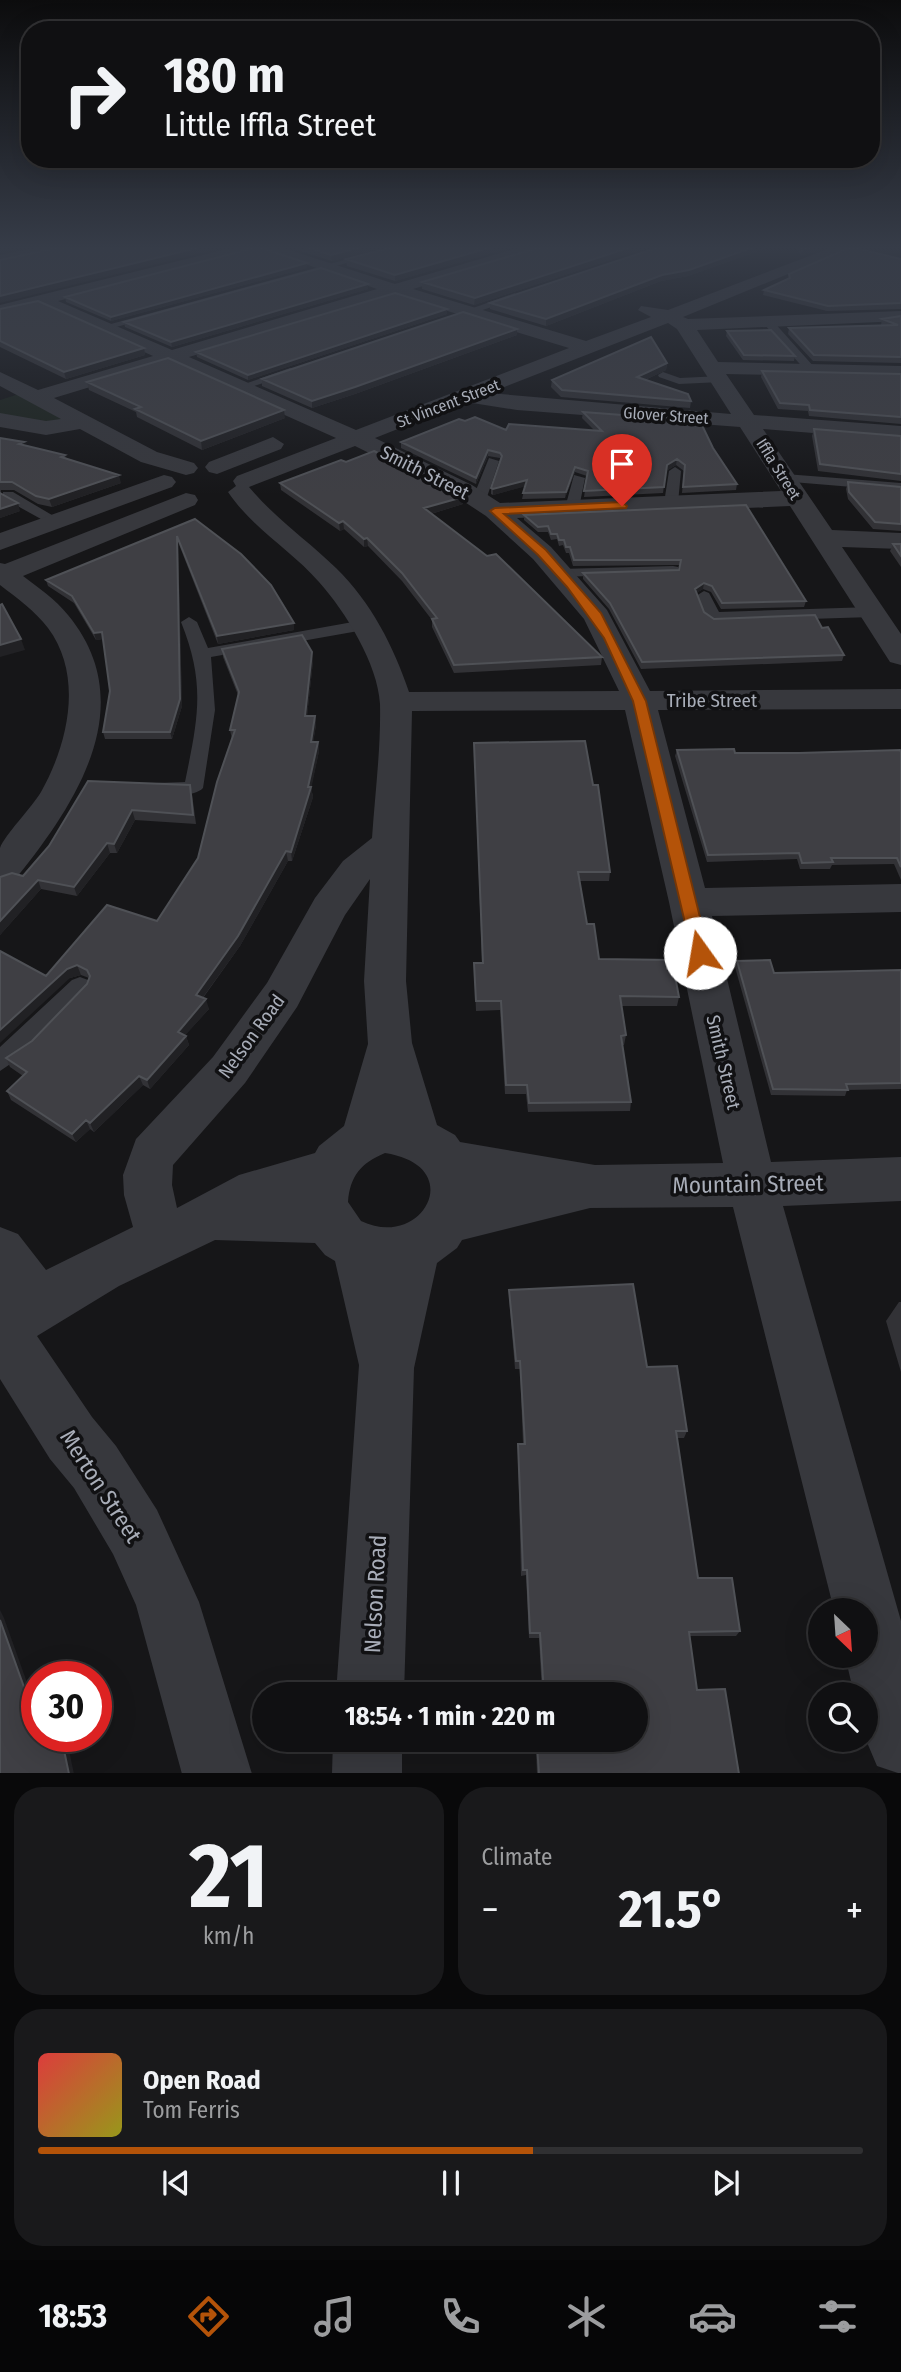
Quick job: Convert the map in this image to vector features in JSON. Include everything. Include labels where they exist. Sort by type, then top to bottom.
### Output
[{"type":"street","name":"Smith Street","points":[[111,330],[242,387],[324,429],[441,478],[487,505],[542,553],[597,616],[639,701],[689,902],[752,1185],[863,1598]]},
{"type":"street","points":[[19,393],[167,355],[251,330]]},
{"type":"street","points":[[528,330],[588,348]]},
{"type":"street","points":[[519,352],[578,330]]},
{"type":"street","name":"St Vincent Street","points":[[216,467],[324,429],[467,396],[588,348],[648,330]]},
{"type":"street","name":"Iffla Street","points":[[683,330],[718,374],[901,656]]},
{"type":"street","points":[[718,374],[811,370],[901,372]]},
{"type":"street","points":[[0,378],[19,393],[84,422],[149,457],[172,475]]},
{"type":"street","name":"Glover Street","points":[[433,383],[467,396],[517,404],[901,433]]},
{"type":"street","points":[[0,420],[46,428],[84,422]]},
{"type":"street","name":"St Vincent Street","points":[[1,574],[220,497],[324,429]]},
{"type":"street","points":[[0,542],[172,475],[216,467],[220,497]]},
{"type":"street","points":[[172,475],[171,494],[220,497],[265,522],[327,574],[355,608],[380,654],[396,702],[385,981],[390,1043],[408,1112],[456,1181],[455,1200],[431,1233],[396,1252],[292,1217],[211,1217]]},
{"type":"street","points":[[487,505],[572,508],[671,503],[791,488]]},
{"type":"street","points":[[824,538],[901,541]]},
{"type":"street","points":[[0,873],[75,783],[85,716],[79,661],[64,629],[41,603],[1,574]]},
{"type":"street","name":"Tribe Street","points":[[396,702],[901,699]]},
{"type":"street","name":"Nelson Road","points":[[162,1236],[145,1188],[147,1166],[153,1154],[237,1059],[282,995],[329,908],[356,870],[389,844]]},
{"type":"street","points":[[689,902],[901,898]]},
{"type":"street","points":[[365,1137],[390,1043]]},
{"type":"street","points":[[344,1234],[324,1205],[327,1172],[349,1145],[365,1137],[402,1132],[434,1149]]},
{"type":"street","name":"Mountain Street","points":[[434,1149],[595,1187],[752,1185],[901,1179]]},
{"type":"street","points":[[12,1320],[162,1236],[211,1217],[248,1194],[268,1186],[327,1172]]},
{"type":"street","name":"Mountain Street","points":[[431,1233],[595,1187]]},
{"type":"street","name":"Nelson Road","points":[[371,1682],[386,1368],[431,1233]]},
{"type":"street","name":"Nelson Road","points":[[344,1234],[386,1368]]},
{"type":"street","name":"Merton Street","points":[[0,1251],[12,1320],[71,1438],[95,1467],[135,1532],[167,1602],[217,1773]]},
{"type":"street","name":"Smith Street","points":[[878,1648],[896,1704]]},
{"type":"street","points":[[366,1773],[367,1752]]},
{"type":"lane","points":[[775,330],[811,370]]},
{"type":"lane","points":[[242,387],[304,366]]},
{"type":"lane","points":[[663,375],[679,381],[718,374]]},
{"type":"lane","points":[[487,505],[494,461]]},
{"type":"lane","points":[[671,503],[675,471]]},
{"type":"lane","points":[[572,508],[579,478]]},
{"type":"lane","points":[[791,488],[901,487]]},
{"type":"lane","points":[[8,495],[55,522]]},
{"type":"lane","points":[[560,573],[673,570]]},
{"type":"lane","points":[[704,596],[713,617],[872,612]]},
{"type":"lane","points":[[139,786],[192,788],[207,708],[201,654],[189,622]]},
{"type":"lane","points":[[201,654],[364,625]]},
{"type":"lane","points":[[0,1061],[26,1041],[80,986]]},
{"type":"shaded area","points":[[19,394],[67,421],[51,425],[0,415],[0,400]]},
{"type":"building","points":[[0,330],[103,330],[144,348],[64,372],[0,341]]},
{"type":"building","points":[[142,330],[213,330],[171,342]]},
{"type":"building","points":[[271,330],[384,330],[248,375],[196,352]]},
{"type":"building","points":[[410,330],[515,330],[312,401],[262,379]]},
{"type":"building","points":[[771,330],[795,356],[744,355],[727,331]]},
{"type":"building","points":[[791,330],[901,330],[901,357],[814,355]]},
{"type":"building","points":[[651,337],[667,363],[637,377],[688,394],[691,401],[562,390],[552,380]]},
{"type":"building","points":[[168,358],[284,410],[201,441],[135,409],[141,407],[87,382]]},
{"type":"building","points":[[762,371],[901,374],[901,417],[810,410],[809,405],[780,403]]},
{"type":"building","points":[[583,412],[700,421],[713,448],[737,484],[683,487],[685,465],[677,459],[667,465],[664,487],[584,491],[588,471],[575,467],[566,492],[523,493],[527,480],[491,488],[502,456],[500,453],[488,450],[476,478],[401,442],[459,419],[465,421],[475,417],[506,430],[509,424],[602,431]]},
{"type":"building","points":[[814,429],[901,436],[901,474],[820,464]]},
{"type":"building","points":[[0,438],[24,442],[19,444],[65,455],[61,457],[119,475],[49,499],[36,496],[12,482],[0,482]]},
{"type":"building","points":[[374,451],[463,497],[424,508],[487,556],[496,554],[602,657],[454,665],[432,619],[437,618],[402,573],[367,538],[364,539],[343,521],[339,523],[280,483],[341,460],[346,462]]},
{"type":"building","points":[[848,482],[901,487],[901,524],[875,522],[849,492]]},
{"type":"building","points":[[0,493],[18,503],[0,509]]},
{"type":"building","points":[[746,505],[806,601],[722,603],[712,586],[704,583],[695,589],[704,612],[714,619],[815,615],[822,628],[828,627],[844,655],[642,662],[610,603],[583,573],[679,570],[681,560],[574,560],[570,547],[566,547],[564,540],[559,540],[557,534],[551,534],[548,526],[538,527],[524,515]]},
{"type":"building","points":[[195,519],[241,554],[271,585],[294,623],[217,636],[177,536],[180,699],[170,732],[103,732],[110,691],[102,632],[94,633],[72,596],[46,580]]},
{"type":"building","points":[[893,544],[901,544],[901,556]]},
{"type":"building","points":[[2,604],[21,639],[0,645],[0,605]]},
{"type":"building","points":[[302,635],[312,652],[305,716],[315,716],[311,742],[318,742],[308,787],[311,787],[291,852],[286,851],[238,936],[196,995],[206,999],[178,1032],[186,1036],[147,1080],[139,1076],[90,1123],[86,1120],[72,1134],[7,1091],[27,1072],[6,1058],[32,1041],[87,984],[90,976],[87,970],[77,965],[67,969],[0,1030],[0,951],[46,976],[107,905],[157,921],[198,858],[217,782],[235,730],[230,730],[239,692],[222,649]]},
{"type":"building","points":[[585,741],[593,785],[598,785],[610,872],[578,872],[587,924],[594,924],[599,959],[672,960],[679,997],[620,996],[626,1035],[621,1036],[631,1102],[529,1103],[527,1085],[506,1085],[501,1001],[476,1001],[474,963],[483,963],[474,743]]},
{"type":"building","points":[[734,749],[735,753],[900,750],[901,867],[897,858],[831,858],[833,862],[802,863],[799,853],[708,855],[677,750]]},
{"type":"building","points":[[88,781],[190,785],[193,815],[132,810],[114,844],[107,843],[74,887],[38,880],[0,921],[0,877],[12,873],[23,876],[49,846]]},
{"type":"building","points":[[770,960],[774,973],[901,970],[901,1083],[846,1084],[848,1090],[773,1089],[737,961]]},
{"type":"building","points":[[633,1284],[647,1367],[677,1366],[687,1431],[676,1431],[698,1578],[732,1578],[740,1631],[689,1632],[697,1690],[725,1689],[739,1773],[539,1773],[537,1752],[648,1752],[648,1682],[543,1682],[540,1633],[530,1633],[527,1570],[523,1570],[518,1444],[525,1444],[520,1361],[516,1361],[509,1290]]},
{"type":"building","points":[[0,1620],[21,1679],[21,1752],[64,1752],[69,1773],[0,1773]]},
{"type":"route","points":[[622,506],[495,511],[542,553],[571,585],[597,616],[610,638],[639,701],[700,953]]}]
